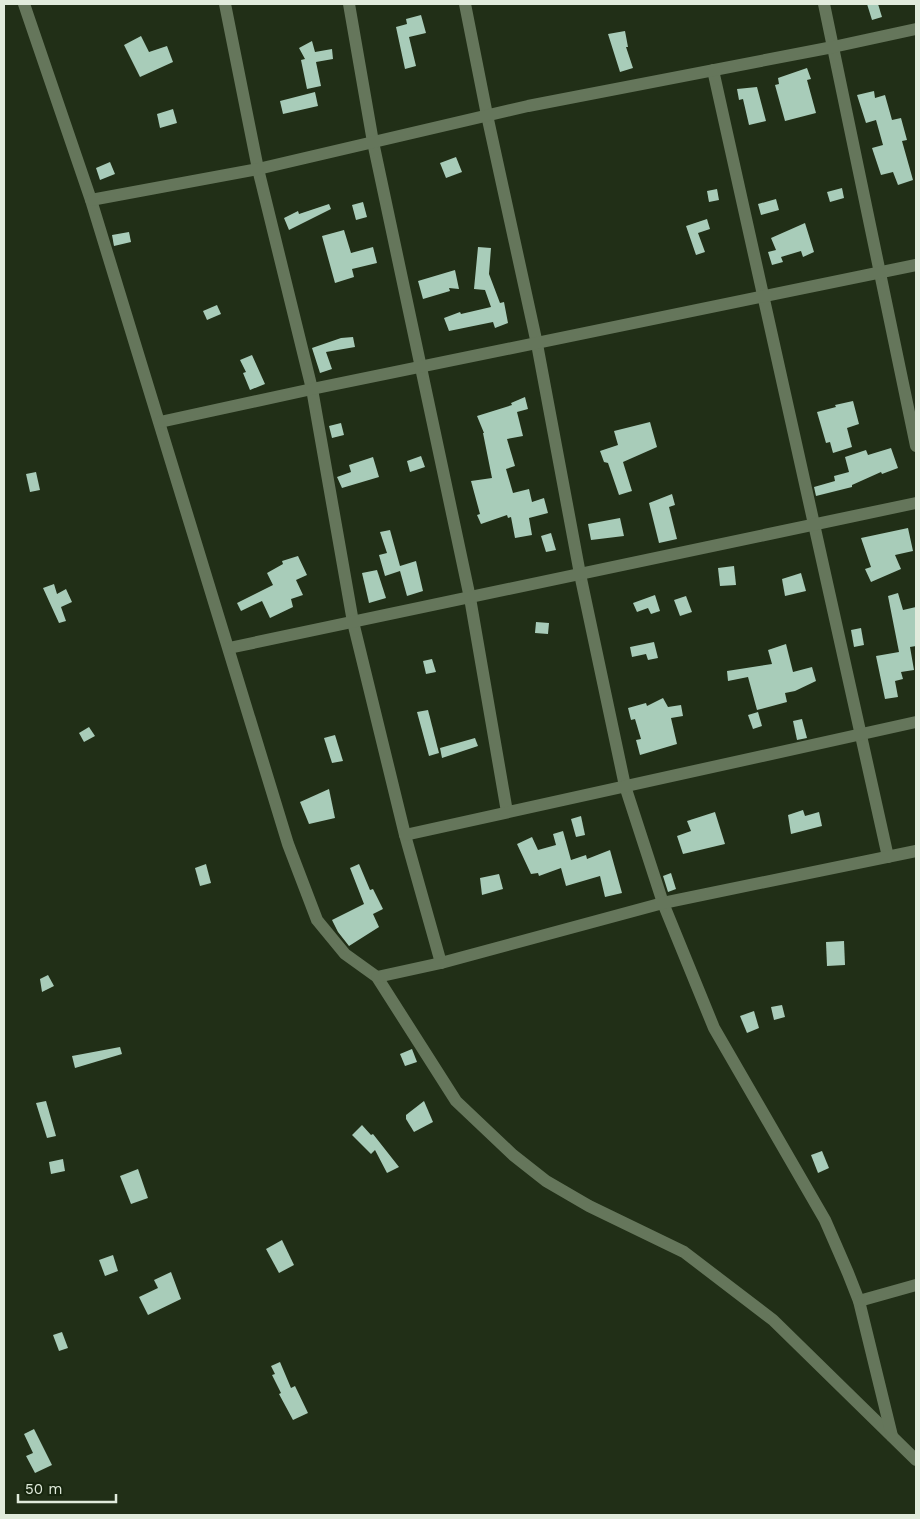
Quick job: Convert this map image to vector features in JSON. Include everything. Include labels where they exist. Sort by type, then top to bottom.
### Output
[{"type":"street","points":[[24,4],[92,200],[288,844],[317,920],[345,954],[377,977],[456,1101],[513,1155],[546,1182],[589,1206],[684,1252],[773,1320],[916,1460]]},
{"type":"street","points":[[225,4],[258,169],[312,389],[353,622],[405,835],[441,963]]},
{"type":"street","points":[[349,4],[373,142],[470,598],[507,812]]},
{"type":"street","points":[[466,4],[537,344],[580,574],[625,786],[663,903],[714,1028],[825,1220],[859,1301],[892,1436]]},
{"type":"street","points":[[824,4],[916,446]]},
{"type":"street","points":[[92,200],[258,169],[528,106],[916,29]]},
{"type":"street","points":[[713,70],[888,857]]},
{"type":"street","points":[[160,422],[916,265]]},
{"type":"street","points":[[229,648],[916,503]]},
{"type":"street","points":[[405,835],[916,722]]},
{"type":"street","points":[[377,977],[441,963],[663,903],[916,851]]},
{"type":"street","points":[[859,1301],[916,1285]]},
{"type":"building","points":[[867,4],[878,4],[882,17],[872,20]]},
{"type":"building","points":[[421,15],[426,33],[409,37],[416,66],[405,69],[396,27],[407,24],[406,19]]},
{"type":"building","points":[[625,31],[628,47],[626,47],[633,68],[620,72],[608,34]]},
{"type":"building","points":[[141,36],[149,52],[167,46],[173,62],[140,77],[124,45]]},
{"type":"building","points":[[312,41],[315,52],[332,49],[333,59],[316,62],[321,86],[307,89],[301,60],[305,59],[299,48]]},
{"type":"building","points":[[807,68],[811,79],[807,80],[816,113],[785,121],[775,85],[779,84],[778,78]]},
{"type":"building","points":[[757,87],[766,121],[749,125],[743,99],[739,100],[737,89]]},
{"type":"building","points":[[874,91],[875,98],[885,95],[892,120],[901,118],[907,140],[902,141],[913,180],[898,185],[893,172],[881,175],[872,148],[883,145],[876,120],[866,123],[857,95]]},
{"type":"building","points":[[315,92],[318,106],[283,114],[280,101]]},
{"type":"building","points":[[173,109],[177,123],[160,128],[157,114]]},
{"type":"building","points":[[456,157],[462,172],[446,178],[440,163]]},
{"type":"building","points":[[110,162],[115,174],[100,180],[96,168]]},
{"type":"building","points":[[842,188],[844,198],[830,202],[827,192]]},
{"type":"building","points":[[717,189],[719,200],[709,202],[707,191]]},
{"type":"building","points":[[776,199],[779,210],[761,215],[758,204]]},
{"type":"building","points":[[363,202],[367,217],[356,220],[352,205]]},
{"type":"building","points":[[329,204],[331,209],[289,230],[284,218],[298,211],[299,214]]},
{"type":"building","points":[[707,219],[710,229],[698,233],[705,252],[696,255],[686,226]]},
{"type":"building","points":[[805,223],[814,252],[803,257],[801,251],[781,257],[783,262],[772,265],[768,252],[776,250],[771,238]]},
{"type":"building","points":[[344,230],[351,253],[373,247],[377,263],[352,269],[354,277],[335,283],[322,236]]},
{"type":"building","points":[[129,232],[131,242],[114,246],[112,235]]},
{"type":"building","points":[[478,247],[491,248],[489,274],[500,303],[504,302],[508,323],[495,328],[493,322],[449,331],[444,318],[460,312],[461,314],[491,307],[485,290],[474,289]]},
{"type":"building","points":[[455,270],[459,289],[449,288],[450,291],[423,299],[418,281]]},
{"type":"building","points":[[217,305],[221,314],[207,320],[203,311]]},
{"type":"building","points":[[353,337],[355,347],[326,352],[332,369],[320,373],[312,348],[341,338]]},
{"type":"building","points":[[252,355],[265,384],[250,390],[243,373],[246,372],[240,360]]},
{"type":"building","points":[[525,397],[528,409],[517,412],[523,436],[507,439],[515,466],[506,469],[513,493],[529,489],[532,502],[544,498],[548,513],[529,518],[532,535],[515,538],[511,517],[508,518],[507,515],[481,524],[477,515],[480,514],[471,481],[492,478],[484,433],[477,416],[512,405],[511,403]]},
{"type":"building","points":[[853,401],[859,424],[847,428],[852,447],[833,453],[830,442],[826,443],[817,412]]},
{"type":"building","points":[[650,422],[657,447],[623,462],[632,491],[619,495],[608,463],[604,462],[600,451],[618,445],[614,431]]},
{"type":"building","points":[[341,423],[344,435],[332,438],[329,426]]},
{"type":"building","points":[[891,448],[898,468],[882,474],[881,472],[852,485],[852,487],[816,496],[814,487],[835,481],[834,476],[849,472],[845,457],[866,450],[868,455]]},
{"type":"building","points":[[421,456],[425,467],[410,472],[407,461]]},
{"type":"building","points":[[373,457],[379,477],[342,488],[337,477],[351,472],[349,465]]},
{"type":"building","points":[[36,472],[40,490],[30,492],[26,474]]},
{"type":"building","points":[[672,494],[675,505],[669,507],[677,539],[659,543],[649,503]]},
{"type":"building","points":[[620,518],[624,536],[591,540],[588,524]]},
{"type":"building","points":[[908,528],[913,551],[895,555],[901,569],[871,582],[865,569],[871,567],[861,538]]},
{"type":"building","points":[[390,530],[400,566],[416,561],[423,591],[407,596],[400,571],[385,576],[379,555],[387,553],[380,532]]},
{"type":"building","points":[[551,533],[556,550],[546,552],[541,536]]},
{"type":"building","points":[[298,556],[307,575],[296,580],[303,595],[291,599],[293,607],[270,618],[262,601],[241,611],[237,603],[273,585],[267,573],[283,564],[282,561]]},
{"type":"building","points":[[734,566],[736,585],[720,586],[718,568]]},
{"type":"building","points":[[377,570],[386,598],[369,603],[362,573]]},
{"type":"building","points":[[801,573],[806,591],[785,596],[782,579]]},
{"type":"building","points":[[54,584],[57,594],[66,589],[72,602],[61,607],[66,621],[59,623],[43,588]]},
{"type":"building","points":[[898,593],[903,610],[916,607],[916,646],[910,647],[914,670],[901,672],[903,679],[895,681],[898,697],[885,699],[876,656],[899,652],[888,596]]},
{"type":"building","points":[[655,595],[660,611],[651,614],[648,608],[637,612],[633,603]]},
{"type":"building","points":[[686,596],[692,612],[680,616],[674,600]]},
{"type":"building","points":[[536,622],[549,623],[548,634],[535,633]]},
{"type":"building","points":[[861,628],[864,645],[854,647],[851,630]]},
{"type":"building","points":[[654,642],[658,658],[648,660],[646,654],[632,657],[630,647]]},
{"type":"building","points":[[786,644],[793,672],[812,667],[816,681],[795,691],[785,693],[787,702],[757,710],[748,677],[728,681],[727,671],[772,664],[768,650]]},
{"type":"building","points":[[432,659],[436,672],[426,674],[423,661]]},
{"type":"building","points":[[663,698],[668,707],[681,705],[683,716],[671,718],[677,744],[640,755],[636,740],[641,739],[635,719],[631,720],[628,708],[646,703],[647,706]]},
{"type":"building","points":[[428,710],[439,753],[429,756],[417,712]]},
{"type":"building","points":[[758,712],[762,726],[753,729],[748,715]]},
{"type":"building","points":[[802,719],[807,738],[797,740],[793,721]]},
{"type":"building","points":[[89,727],[95,736],[84,742],[79,733]]},
{"type":"building","points":[[335,735],[343,761],[332,763],[324,738]]},
{"type":"building","points":[[475,738],[478,746],[442,758],[440,748]]},
{"type":"building","points":[[329,789],[335,818],[309,824],[300,802]]},
{"type":"building","points":[[803,810],[805,816],[819,812],[822,826],[791,834],[788,815]]},
{"type":"building","points":[[715,812],[725,844],[683,854],[677,836],[691,831],[687,821]]},
{"type":"building","points":[[581,816],[585,835],[576,837],[571,819]]},
{"type":"building","points":[[563,831],[571,860],[586,855],[587,859],[610,850],[622,893],[605,897],[600,876],[566,886],[561,868],[539,876],[538,873],[531,874],[517,844],[532,837],[538,850],[556,845],[553,834]]},
{"type":"building","points":[[206,864],[211,883],[200,886],[195,868]]},
{"type":"building","points":[[359,864],[370,890],[373,889],[383,909],[373,914],[379,927],[349,946],[338,932],[332,920],[364,904],[350,868]]},
{"type":"building","points":[[671,873],[676,889],[668,892],[663,876]]},
{"type":"building","points":[[499,874],[503,889],[482,895],[480,878]]},
{"type":"building","points":[[844,941],[845,965],[827,966],[826,942]]},
{"type":"building","points":[[48,975],[54,986],[42,992],[40,979]]},
{"type":"building","points":[[782,1005],[785,1017],[774,1020],[771,1007]]},
{"type":"building","points":[[754,1011],[759,1028],[747,1033],[740,1016]]},
{"type":"building","points":[[120,1047],[122,1054],[75,1068],[72,1056]]},
{"type":"building","points":[[412,1049],[417,1062],[405,1066],[400,1054]]},
{"type":"building","points":[[46,1101],[56,1136],[47,1138],[36,1103]]},
{"type":"building","points":[[424,1101],[433,1122],[414,1132],[406,1119],[406,1115]]},
{"type":"building","points":[[362,1125],[371,1135],[373,1134],[399,1167],[387,1173],[375,1150],[371,1154],[352,1135]]},
{"type":"building","points":[[822,1151],[829,1168],[818,1173],[811,1155]]},
{"type":"building","points":[[63,1159],[65,1171],[51,1174],[49,1162]]},
{"type":"building","points":[[138,1169],[148,1198],[131,1204],[120,1176]]},
{"type":"building","points":[[282,1240],[294,1265],[279,1273],[266,1249]]},
{"type":"building","points":[[113,1255],[118,1271],[105,1276],[99,1260]]},
{"type":"building","points":[[171,1272],[181,1299],[148,1315],[139,1297],[158,1288],[154,1280]]},
{"type":"building","points":[[62,1332],[68,1348],[59,1351],[53,1335]]},
{"type":"building","points":[[280,1362],[291,1388],[295,1386],[308,1413],[293,1420],[279,1394],[281,1393],[272,1375],[275,1374],[271,1366]]},
{"type":"building","points":[[34,1429],[52,1465],[35,1473],[26,1456],[33,1453],[24,1434]]}]
